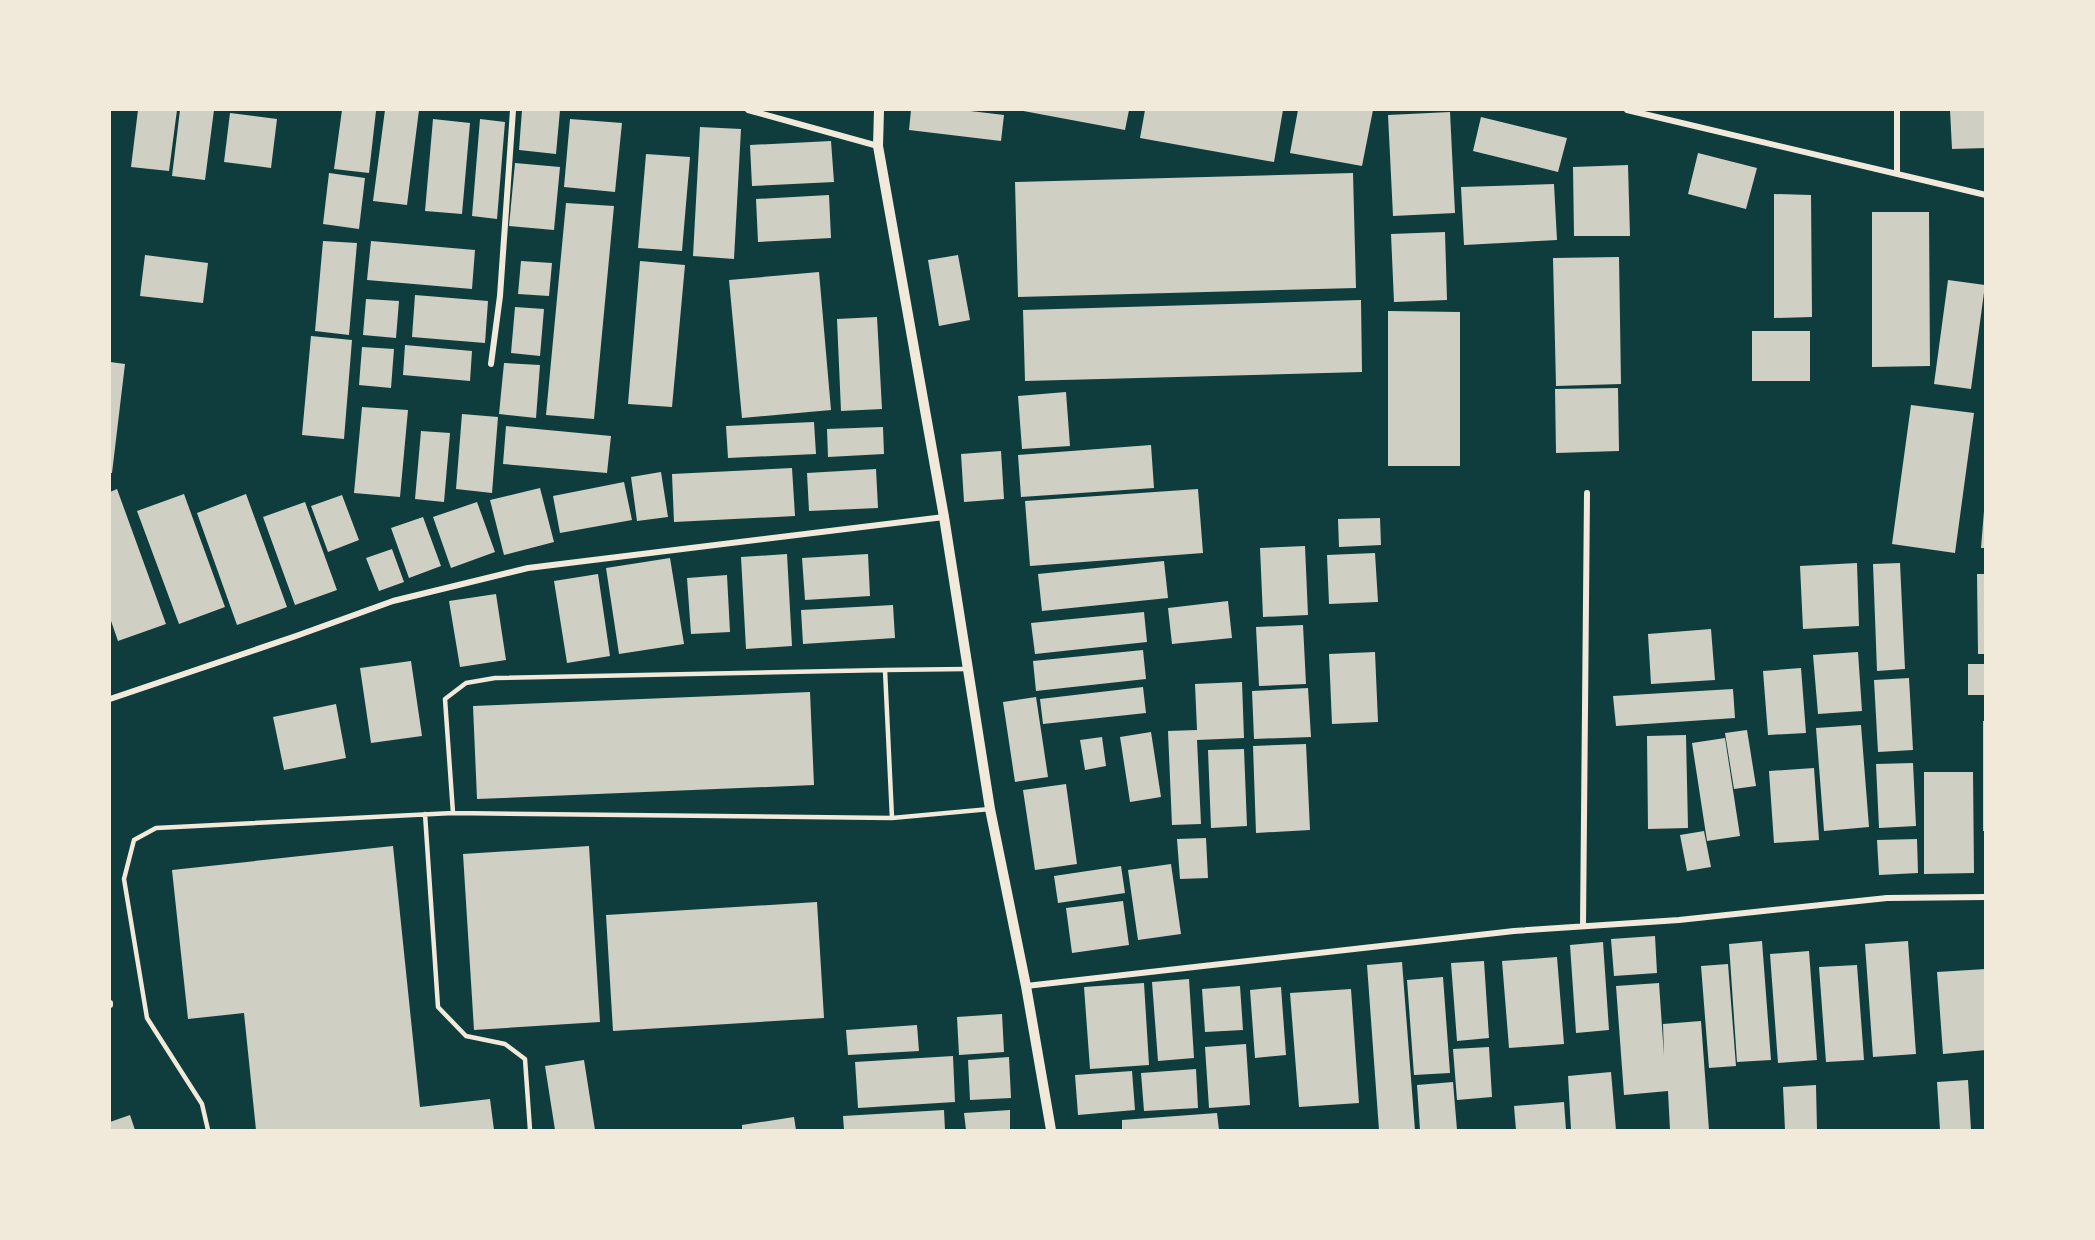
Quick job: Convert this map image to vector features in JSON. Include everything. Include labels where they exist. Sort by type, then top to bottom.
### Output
[{"type":"street","points":[[491,364],[500,297],[513,110]]},
{"type":"street","points":[[748,110],[878,146]]},
{"type":"street","points":[[879,110],[878,146],[944,517],[990,809],[1026,986],[1051,1131]]},
{"type":"street","points":[[1627,110],[1986,195]]},
{"type":"street","points":[[1897,110],[1897,174]]},
{"type":"street","points":[[1583,926],[1587,493]]},
{"type":"street","points":[[110,699],[393,601],[528,568],[944,517]]},
{"type":"street","points":[[1026,986],[1491,934],[1679,920],[1887,898],[1986,897]]},
{"type":"lane","points":[[453,813],[446,699],[466,683],[495,678],[968,669]]},
{"type":"lane","points":[[885,670],[892,818]]},
{"type":"lane","points":[[208,1131],[202,1104],[147,1018],[124,879],[134,840],[156,828],[453,813],[892,818],[990,809]]},
{"type":"lane","points":[[425,814],[438,1007],[466,1036],[505,1044],[525,1059],[530,1131]]},
{"type":"building","points":[[138,110],[177,110],[169,171],[131,167]]},
{"type":"building","points":[[180,110],[214,110],[205,180],[172,176]]},
{"type":"building","points":[[342,110],[376,111],[369,173],[334,169]]},
{"type":"building","points":[[385,110],[419,110],[407,205],[373,201]]},
{"type":"building","points":[[522,110],[560,110],[556,154],[519,150]]},
{"type":"building","points":[[911,110],[962,110],[1004,115],[1001,141],[909,130]]},
{"type":"building","points":[[1018,110],[1129,110],[1125,130]]},
{"type":"building","points":[[1145,110],[1283,110],[1274,162],[1140,138]]},
{"type":"building","points":[[1298,110],[1373,110],[1362,166],[1290,153]]},
{"type":"building","points":[[1950,110],[1986,110],[1986,148],[1952,149]]},
{"type":"building","points":[[1450,112],[1455,213],[1393,216],[1388,115]]},
{"type":"building","points":[[230,113],[277,119],[271,168],[224,162]]},
{"type":"building","points":[[1481,117],[1567,138],[1558,172],[1473,151]]},
{"type":"building","points":[[433,119],[470,123],[462,214],[425,211]]},
{"type":"building","points":[[480,119],[505,122],[497,219],[472,216]]},
{"type":"building","points":[[570,119],[622,123],[615,192],[564,187]]},
{"type":"building","points":[[700,127],[741,129],[734,259],[693,256]]},
{"type":"building","points":[[831,141],[834,182],[752,186],[750,145]]},
{"type":"building","points":[[1698,153],[1757,168],[1746,209],[1688,194]]},
{"type":"building","points":[[646,154],[690,157],[682,251],[638,248]]},
{"type":"building","points":[[515,163],[560,167],[554,230],[509,226]]},
{"type":"building","points":[[1628,165],[1630,236],[1574,236],[1573,167]]},
{"type":"building","points":[[329,173],[365,178],[359,229],[323,224]]},
{"type":"building","points":[[1353,173],[1356,288],[1018,297],[1015,182]]},
{"type":"building","points":[[1554,184],[1557,240],[1464,245],[1461,187]]},
{"type":"building","points":[[1774,194],[1811,195],[1812,317],[1774,318]]},
{"type":"building","points":[[829,195],[831,238],[758,242],[756,199]]},
{"type":"building","points":[[566,203],[614,206],[594,419],[546,415]]},
{"type":"building","points":[[1872,212],[1929,212],[1930,366],[1872,367]]},
{"type":"building","points":[[1445,232],[1447,300],[1394,302],[1391,234]]},
{"type":"building","points":[[323,241],[357,243],[349,335],[315,331]]},
{"type":"building","points":[[371,241],[475,250],[472,289],[367,280]]},
{"type":"building","points":[[145,255],[208,263],[203,303],[140,296]]},
{"type":"building","points":[[958,255],[970,320],[939,326],[928,260]]},
{"type":"building","points":[[1619,257],[1621,384],[1556,386],[1553,258]]},
{"type":"building","points":[[521,261],[552,263],[549,296],[518,294]]},
{"type":"building","points":[[640,261],[685,265],[672,407],[628,404]]},
{"type":"building","points":[[819,272],[831,410],[742,418],[729,280]]},
{"type":"building","points":[[1948,280],[1985,285],[1971,389],[1934,384]]},
{"type":"building","points":[[415,295],[488,301],[485,343],[412,337]]},
{"type":"building","points":[[366,299],[399,301],[396,338],[363,335]]},
{"type":"building","points":[[1361,300],[1362,372],[1025,381],[1023,310]]},
{"type":"building","points":[[515,307],[544,309],[540,356],[511,353]]},
{"type":"building","points":[[1388,311],[1460,312],[1460,466],[1388,466]]},
{"type":"building","points":[[877,317],[882,409],[841,411],[837,319]]},
{"type":"building","points":[[1752,331],[1810,331],[1810,381],[1752,381]]},
{"type":"building","points":[[311,336],[352,340],[344,439],[302,435]]},
{"type":"building","points":[[405,345],[472,351],[470,381],[403,375]]},
{"type":"building","points":[[362,347],[394,349],[391,388],[359,385]]},
{"type":"building","points":[[110,362],[125,364],[112,473],[110,473]]},
{"type":"building","points":[[504,363],[540,365],[536,418],[499,414]]},
{"type":"building","points":[[1618,388],[1619,451],[1556,453],[1555,389]]},
{"type":"building","points":[[1066,392],[1070,446],[1022,449],[1018,396]]},
{"type":"building","points":[[1911,405],[1974,413],[1955,553],[1892,544]]},
{"type":"building","points":[[362,407],[408,410],[400,497],[354,493]]},
{"type":"building","points":[[462,414],[498,417],[492,493],[456,489]]},
{"type":"building","points":[[814,422],[816,454],[728,458],[726,426]]},
{"type":"building","points":[[506,426],[611,436],[607,473],[503,464]]},
{"type":"building","points":[[883,427],[884,454],[828,457],[827,429]]},
{"type":"building","points":[[421,431],[450,433],[444,502],[415,499]]},
{"type":"building","points":[[1151,445],[1154,488],[1021,497],[1018,455]]},
{"type":"building","points":[[1001,451],[1004,499],[964,502],[961,454]]},
{"type":"building","points":[[792,468],[795,516],[674,522],[672,474]]},
{"type":"building","points":[[876,469],[878,508],[809,511],[807,473]]},
{"type":"building","points":[[661,472],[668,517],[637,521],[631,477]]},
{"type":"building","points":[[624,482],[632,520],[560,533],[553,496]]},
{"type":"building","points":[[540,488],[554,542],[504,555],[490,500]]},
{"type":"building","points":[[117,489],[166,624],[118,641],[110,618],[110,492]]},
{"type":"building","points":[[1198,489],[1203,553],[1030,566],[1025,501]]},
{"type":"building","points":[[184,494],[225,607],[179,624],[137,511]]},
{"type":"building","points":[[246,494],[287,607],[237,625],[197,513]]},
{"type":"building","points":[[342,495],[359,540],[328,552],[311,506]]},
{"type":"building","points":[[305,502],[337,590],[295,605],[263,517]]},
{"type":"building","points":[[477,502],[495,552],[451,568],[433,517]]},
{"type":"building","points":[[1984,511],[1986,511],[1986,548],[1981,548]]},
{"type":"building","points":[[423,517],[441,566],[409,578],[391,528]]},
{"type":"building","points":[[1380,518],[1381,545],[1339,547],[1338,519]]},
{"type":"building","points":[[1305,546],[1308,615],[1263,617],[1260,548]]},
{"type":"building","points":[[392,549],[404,582],[379,591],[366,558]]},
{"type":"building","points":[[1375,553],[1378,602],[1329,604],[1327,555]]},
{"type":"building","points":[[787,554],[792,646],[746,649],[741,557]]},
{"type":"building","points":[[868,554],[870,596],[805,600],[802,558]]},
{"type":"building","points":[[670,558],[684,644],[619,654],[606,568]]},
{"type":"building","points":[[1164,561],[1168,598],[1042,611],[1038,574]]},
{"type":"building","points":[[1857,563],[1859,626],[1803,629],[1800,566]]},
{"type":"building","points":[[1900,563],[1905,669],[1877,671],[1873,564]]},
{"type":"building","points":[[598,574],[610,656],[567,663],[554,581]]},
{"type":"building","points":[[1977,574],[1986,574],[1986,654],[1978,654]]},
{"type":"building","points":[[727,575],[730,632],[691,634],[687,578]]},
{"type":"building","points":[[496,594],[506,660],[460,667],[449,601]]},
{"type":"building","points":[[1228,601],[1232,638],[1172,644],[1168,608]]},
{"type":"building","points":[[893,605],[895,638],[803,644],[801,610]]},
{"type":"building","points":[[1144,612],[1147,642],[1035,654],[1031,623]]},
{"type":"building","points":[[1303,625],[1306,684],[1259,686],[1256,627]]},
{"type":"building","points":[[1711,629],[1715,680],[1651,684],[1648,634]]},
{"type":"building","points":[[1143,650],[1146,679],[1036,691],[1033,661]]},
{"type":"building","points":[[1375,652],[1378,722],[1332,724],[1329,654]]},
{"type":"building","points":[[1858,652],[1862,711],[1818,714],[1813,655]]},
{"type":"building","points":[[411,661],[422,736],[371,743],[360,668]]},
{"type":"building","points":[[1968,664],[1986,664],[1986,695],[1968,695]]},
{"type":"building","points":[[1801,668],[1806,733],[1768,735],[1763,671]]},
{"type":"building","points":[[1909,678],[1913,750],[1878,752],[1874,680]]},
{"type":"building","points":[[1242,682],[1244,738],[1197,740],[1201,824],[1172,825],[1168,731],[1197,730],[1195,684]]},
{"type":"building","points":[[1143,687],[1146,713],[1043,724],[1040,699]]},
{"type":"building","points":[[1308,688],[1311,737],[1254,739],[1252,691]]},
{"type":"building","points":[[1733,689],[1735,718],[1616,726],[1613,696]]},
{"type":"building","points":[[810,692],[814,785],[477,799],[473,706]]},
{"type":"building","points":[[1036,697],[1048,777],[1015,782],[1003,702]]},
{"type":"building","points":[[336,704],[346,758],[284,770],[273,717]]},
{"type":"building","points":[[1983,721],[1986,721],[1986,831],[1983,831]]},
{"type":"building","points":[[1861,725],[1869,827],[1824,831],[1816,728]]},
{"type":"building","points":[[1747,730],[1756,786],[1734,789],[1725,733]]},
{"type":"building","points":[[1151,732],[1161,797],[1130,802],[1120,737]]},
{"type":"building","points":[[1686,735],[1688,828],[1648,829],[1647,736]]},
{"type":"building","points":[[1102,737],[1106,766],[1085,770],[1080,740]]},
{"type":"building","points":[[1725,738],[1740,836],[1707,841],[1692,743]]},
{"type":"building","points":[[1306,744],[1310,830],[1256,833],[1253,746]]},
{"type":"building","points":[[1244,749],[1247,826],[1211,828],[1208,750]]},
{"type":"building","points":[[1913,763],[1916,826],[1879,828],[1876,764]]},
{"type":"building","points":[[1814,768],[1819,840],[1774,843],[1769,771]]},
{"type":"building","points":[[1924,772],[1973,772],[1974,873],[1924,874]]},
{"type":"building","points":[[1066,784],[1077,864],[1035,870],[1023,790]]},
{"type":"building","points":[[1704,831],[1711,867],[1687,871],[1680,835]]},
{"type":"building","points":[[1206,838],[1208,878],[1180,879],[1177,839]]},
{"type":"building","points":[[1917,839],[1918,873],[1879,875],[1877,840]]},
{"type":"building","points":[[393,846],[420,1107],[490,1099],[494,1130],[256,1130],[244,1013],[188,1019],[172,870]]},
{"type":"building","points":[[589,846],[600,1022],[474,1030],[463,854]]},
{"type":"building","points":[[1171,864],[1181,934],[1138,940],[1128,870]]},
{"type":"building","points":[[1121,866],[1125,893],[1058,903],[1054,876]]},
{"type":"building","points":[[1123,901],[1129,945],[1072,953],[1066,908]]},
{"type":"building","points":[[817,902],[824,1018],[613,1031],[606,915]]},
{"type":"building","points":[[1655,936],[1657,973],[1614,976],[1611,939]]},
{"type":"building","points":[[1762,941],[1771,1060],[1737,1062],[1729,944]]},
{"type":"building","points":[[1908,941],[1916,1054],[1873,1057],[1865,944]]},
{"type":"building","points":[[1603,942],[1609,1030],[1576,1033],[1570,945]]},
{"type":"building","points":[[1809,951],[1817,1060],[1778,1063],[1770,954]]},
{"type":"building","points":[[1557,957],[1564,1044],[1509,1048],[1502,961]]},
{"type":"building","points":[[1484,961],[1489,1038],[1457,1041],[1451,963]]},
{"type":"building","points":[[1402,962],[1415,1130],[1379,1130],[1367,965]]},
{"type":"building","points":[[1728,964],[1736,1066],[1709,1068],[1701,966]]},
{"type":"building","points":[[1857,965],[1864,1060],[1826,1062],[1819,967]]},
{"type":"building","points":[[1986,969],[1986,1050],[1943,1054],[1937,972]]},
{"type":"building","points":[[1443,977],[1450,1073],[1414,1075],[1407,980]]},
{"type":"building","points":[[1189,979],[1194,1058],[1158,1061],[1152,982]]},
{"type":"building","points":[[1144,983],[1149,1065],[1090,1069],[1084,987]]},
{"type":"building","points":[[1659,983],[1664,1056],[1663,1024],[1701,1021],[1709,1130],[1670,1130],[1668,1091],[1624,1095],[1616,986]]},
{"type":"building","points":[[1240,986],[1243,1030],[1205,1032],[1202,989]]},
{"type":"building","points":[[1281,987],[1286,1055],[1255,1058],[1250,990]]},
{"type":"building","points":[[1351,989],[1359,1103],[1299,1107],[1290,993]]},
{"type":"building","points":[[1002,1014],[1004,1052],[959,1055],[957,1017]]},
{"type":"building","points":[[917,1025],[919,1051],[848,1055],[846,1030]]},
{"type":"building","points":[[1246,1044],[1250,1105],[1209,1108],[1205,1047]]},
{"type":"building","points":[[1489,1047],[1492,1097],[1457,1100],[1453,1049]]},
{"type":"building","points":[[953,1056],[955,1102],[858,1108],[855,1062]]},
{"type":"building","points":[[1009,1057],[1011,1098],[970,1100],[968,1060]]},
{"type":"building","points":[[584,1060],[595,1130],[555,1130],[545,1066]]},
{"type":"building","points":[[1196,1069],[1198,1108],[1144,1111],[1141,1073]]},
{"type":"building","points":[[1132,1071],[1135,1110],[1078,1115],[1075,1075]]},
{"type":"building","points":[[1611,1072],[1616,1130],[1571,1130],[1568,1076]]},
{"type":"building","points":[[1968,1080],[1971,1130],[1940,1130],[1937,1082]]},
{"type":"building","points":[[1453,1082],[1457,1130],[1420,1130],[1417,1085]]},
{"type":"building","points":[[1816,1085],[1817,1130],[1785,1130],[1783,1087]]},
{"type":"building","points":[[1564,1102],[1566,1130],[1516,1130],[1514,1106]]},
{"type":"building","points":[[944,1110],[945,1130],[844,1130],[843,1116]]},
{"type":"building","points":[[1010,1110],[1010,1130],[966,1130],[964,1113]]},
{"type":"building","points":[[1217,1113],[1219,1130],[1122,1130],[1122,1120]]},
{"type":"building","points":[[130,1115],[135,1130],[110,1130],[110,1122]]},
{"type":"building","points":[[794,1117],[796,1130],[742,1130],[742,1125]]}]
